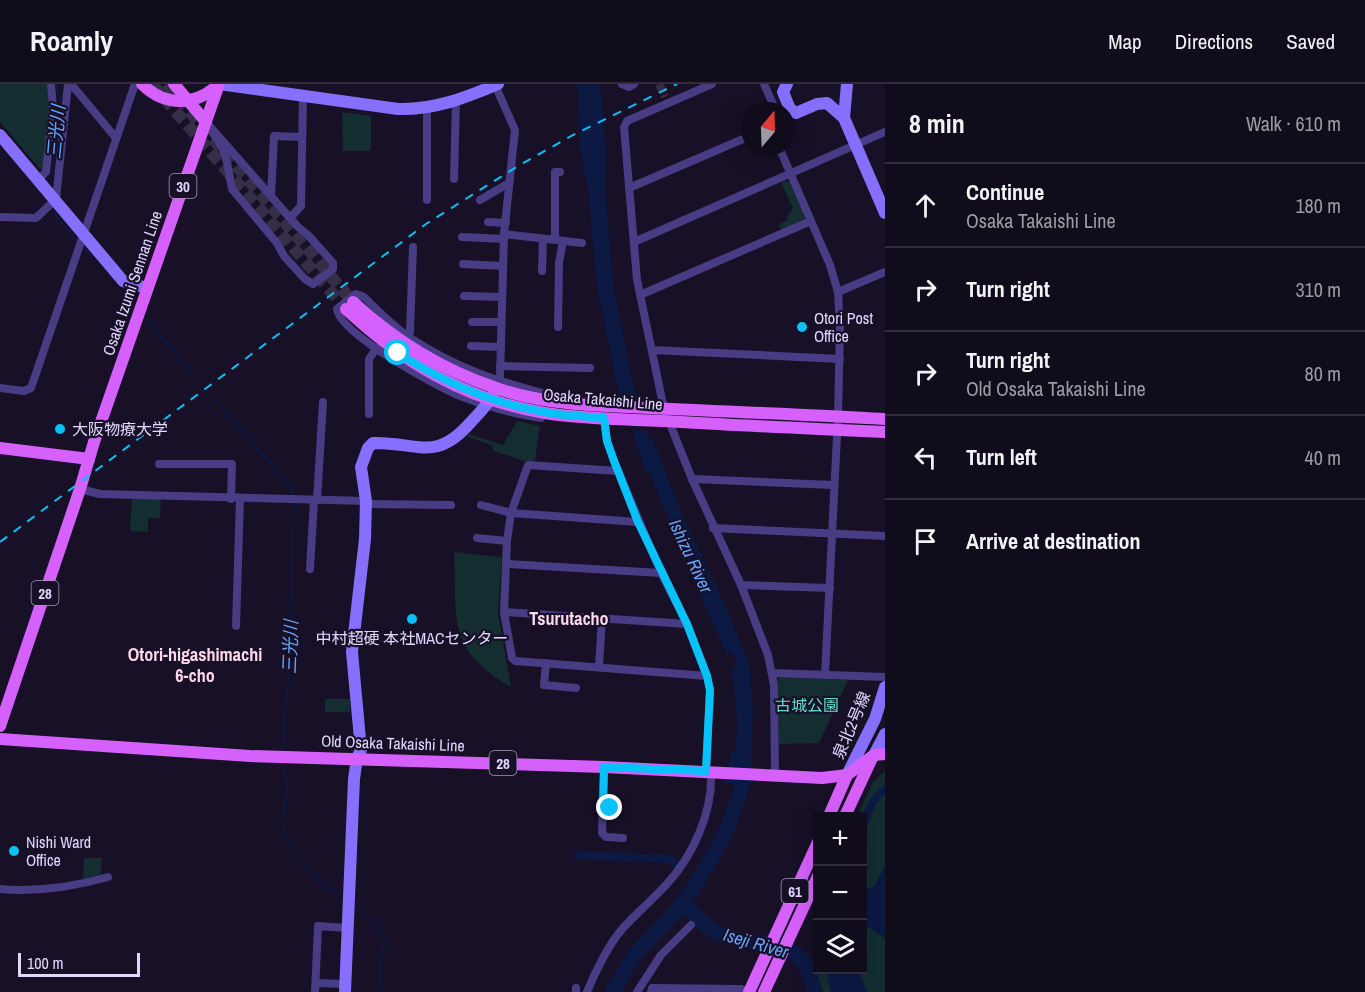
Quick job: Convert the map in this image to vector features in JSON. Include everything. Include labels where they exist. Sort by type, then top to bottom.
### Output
[{"type":"main road","points":[[142,84],[148,90],[170,100],[184,102],[206,96],[219,84]]},
{"type":"main road","points":[[174,84],[206,122]]},
{"type":"main road","name":"Osaka Izumi Sennan Line","points":[[89,459],[219,84]]},
{"type":"main road","name":"Osaka Takaishi Line","points":[[350,306],[425,356],[493,394],[529,396],[608,414],[838,416],[885,419]]},
{"type":"main road","name":"Osaka Takaishi Line","points":[[657,413],[670,421],[885,432]]},
{"type":"main road","points":[[0,448],[89,459]]},
{"type":"main road","name":"28","points":[[0,726],[89,459]]},
{"type":"main road","name":"Old Osaka Takaishi Line","points":[[0,739],[281,756],[604,767],[822,778],[848,775]]},
{"type":"main road","points":[[831,812],[848,775],[880,754]]},
{"type":"main road","points":[[847,812],[880,754]]},
{"type":"main road","name":"61","points":[[749,992],[813,853]]},
{"type":"main road","name":"61","points":[[764,992],[813,887]]},
{"type":"street","points":[[39,179],[46,172],[53,107],[51,84]]},
{"type":"street","points":[[69,84],[116,138]]},
{"type":"street","points":[[0,217],[36,218],[56,199],[69,84]]},
{"type":"street","points":[[0,388],[24,391],[31,388],[135,84]]},
{"type":"street","points":[[219,84],[398,109],[427,108],[497,85],[515,130],[504,237],[500,366],[493,394],[461,434],[449,443],[429,447],[373,443],[368,448],[361,467],[366,503],[365,539],[352,652],[360,750],[354,779],[345,988],[315,988],[318,927],[347,928]]},
{"type":"street","points":[[622,84],[628,87],[634,84]]},
{"type":"street","points":[[657,413],[652,350],[640,295],[624,127],[627,121],[667,100],[712,84]]},
{"type":"street","points":[[764,84],[773,102]]},
{"type":"street","points":[[787,84],[783,92],[787,102]]},
{"type":"street","points":[[844,118],[848,84]]},
{"type":"street","points":[[290,218],[302,206],[303,96]]},
{"type":"street","points":[[454,179],[456,100]]},
{"type":"street","points":[[795,113],[826,103],[844,118],[885,213]]},
{"type":"street","points":[[427,108],[427,200]]},
{"type":"street","points":[[206,122],[270,196],[333,263],[333,269],[312,284],[304,279],[284,256],[277,243],[232,189],[222,147],[206,122]]},
{"type":"street","points":[[634,242],[885,132]]},
{"type":"street","points":[[0,135],[56,199],[82,235],[123,280],[147,288]]},
{"type":"street","points":[[270,196],[274,136],[302,137]]},
{"type":"street","points":[[629,188],[741,140]]},
{"type":"street","points":[[783,156],[830,264],[838,292],[840,359],[825,675]]},
{"type":"street","points":[[560,172],[555,172],[560,322]]},
{"type":"street","points":[[480,200],[509,183]]},
{"type":"street","points":[[640,295],[811,221]]},
{"type":"street","points":[[488,222],[506,224]]},
{"type":"street","points":[[462,237],[504,237],[582,243]]},
{"type":"street","points":[[542,271],[543,239]]},
{"type":"street","points":[[408,336],[410,332],[412,247]]},
{"type":"street","points":[[463,264],[503,266]]},
{"type":"street","points":[[838,292],[885,272]]},
{"type":"street","points":[[493,394],[459,395],[411,371],[363,340],[338,314],[337,309],[356,294],[364,297],[408,336],[449,361],[493,394],[540,418],[563,419],[585,410]]},
{"type":"street","points":[[464,296],[502,297]]},
{"type":"street","points":[[472,322],[501,322]]},
{"type":"street","points":[[471,346],[501,347]]},
{"type":"street","points":[[369,414],[369,359],[376,348]]},
{"type":"street","points":[[652,350],[840,359]]},
{"type":"street","points":[[500,366],[590,368]]},
{"type":"street","points":[[310,569],[323,402]]},
{"type":"street","points":[[587,992],[622,929],[668,883],[686,857],[703,823],[712,772],[710,690],[707,676],[687,624],[638,522],[618,471],[607,441],[608,414]]},
{"type":"street","points":[[670,421],[713,528],[741,585],[773,673],[775,775]]},
{"type":"street","points":[[159,464],[232,464],[235,499],[236,626]]},
{"type":"street","points":[[618,471],[528,465],[511,513],[507,541],[504,612],[512,658],[515,661],[707,676]]},
{"type":"street","points":[[692,479],[833,485]]},
{"type":"street","points":[[80,489],[100,494],[451,505]]},
{"type":"street","points":[[481,505],[511,513],[638,522]]},
{"type":"street","points":[[713,528],[885,536]]},
{"type":"street","points":[[477,538],[507,541]]},
{"type":"street","points":[[507,564],[661,573]]},
{"type":"street","points":[[741,585],[830,588]]},
{"type":"street","points":[[504,612],[687,624]]},
{"type":"street","points":[[599,666],[602,619]]},
{"type":"street","points":[[546,663],[544,685],[576,688]]},
{"type":"street","points":[[773,673],[885,677]]},
{"type":"street","name":"泉北2号線","points":[[848,775],[874,719],[885,687]]},
{"type":"street","name":"泉北2号線","points":[[880,754],[885,734]]},
{"type":"street","points":[[604,767],[607,808],[602,833],[606,837],[623,838]]},
{"type":"street","points":[[0,889],[44,889],[82,884],[108,877]]},
{"type":"street","points":[[637,992],[661,955],[691,925]]},
{"type":"street","points":[[651,992],[652,987],[671,990],[741,989],[749,992]]},
{"type":"green space","points":[[0,84],[48,84],[51,96],[45,168],[41,170],[0,122]]},
{"type":"green space","points":[[342,112],[371,116],[371,151],[343,151]]},
{"type":"green space","points":[[790,182],[805,217],[804,221],[781,230],[779,224],[788,220],[787,217],[793,208],[781,183]]},
{"type":"green space","points":[[517,421],[540,426],[535,461],[524,461],[494,451],[491,445],[466,436],[469,434],[503,445]]},
{"type":"green space","points":[[132,497],[161,499],[160,518],[148,518],[148,532],[130,531]]},
{"type":"green space","points":[[454,552],[502,557],[498,613],[511,687],[475,660],[465,645],[456,614]]},
{"type":"green space","name":"古城公園","points":[[781,677],[848,680],[819,743],[779,744],[778,679]]},
{"type":"green space","points":[[325,699],[350,699],[350,712],[325,712]]},
{"type":"green space","points":[[885,771],[885,992],[823,992],[817,974],[867,974],[867,812],[859,812],[873,782]]},
{"type":"green space","points":[[84,858],[102,858],[101,874],[83,880]]},
{"type":"water","points":[[578,84],[600,84],[606,152],[605,190],[614,289],[633,384],[650,439],[653,441],[683,516],[722,598],[749,664],[753,709],[751,783],[724,783],[732,752],[746,750],[746,731],[744,727],[737,729],[737,714],[744,712],[743,706],[736,703],[732,671],[736,666],[736,658],[728,651],[728,657],[691,575],[694,572],[678,542],[650,474],[647,474],[616,382],[597,287],[588,191],[580,149]]},
{"type":"water","points":[[885,784],[885,793],[875,806],[867,827],[867,812],[863,812],[873,795]]},
{"type":"water","points":[[885,866],[885,939],[867,926],[867,889],[874,887]]},
{"type":"water","points":[[827,974],[860,974],[867,992],[831,992]]},
{"type":"pier","points":[[616,396],[641,397],[652,431],[627,430]]},
{"type":"waterway","name":"三光川","points":[[52,180],[60,99],[56,84]]},
{"type":"waterway","name":"三光川","points":[[54,214],[79,243]]},
{"type":"waterway","name":"三光川","points":[[83,247],[93,258]]},
{"type":"waterway","name":"三光川","points":[[148,321],[193,374]]},
{"type":"waterway","name":"三光川","points":[[215,400],[290,486],[294,497]]},
{"type":"waterway","name":"三光川","points":[[282,751],[288,683],[294,503]]},
{"type":"waterway","name":"Ishizu River","points":[[612,992],[635,955],[683,904],[713,856],[729,824],[741,790],[745,722],[741,687]]},
{"type":"waterway","name":"三光川","points":[[281,760],[288,786],[282,822],[284,834],[317,880],[341,896]]},
{"type":"waterway","points":[[578,855],[671,859],[676,865]]},
{"type":"waterway","name":"Iseji River","points":[[683,904],[707,926],[724,936],[777,946],[796,954],[803,961],[815,992]]},
{"type":"waterway","name":"三光川","points":[[355,907],[369,918],[385,942],[379,964],[382,992]]},
{"type":"tunnel","points":[[152,84],[346,309]]},
{"type":"tunnel","points":[[166,84],[353,302]]},
{"type":"tunnel","points":[[659,84],[665,97]]},
{"type":"railway","points":[[0,542],[426,224],[518,166],[573,135],[677,84]]},
{"type":"place","name":"Otori Post Office","points":[[802,327]]},
{"type":"place","name":"大阪物療大学","points":[[60,429]]},
{"type":"place","name":"中村超硬 本社MACセンター","points":[[412,619]]},
{"type":"place","name":"Nishi Ward Office","points":[[14,851]]},
{"type":"district","name":"Tsurutacho","points":[[569,618]]},
{"type":"district","name":"Otori-higashimachi 6-cho","points":[[195,664]]},
{"type":"route","points":[[398,353],[446,382],[491,399],[544,412],[604,418],[607,441],[614,461],[638,522],[687,624],[710,690],[706,771],[604,767],[603,808],[610,808]]}]
